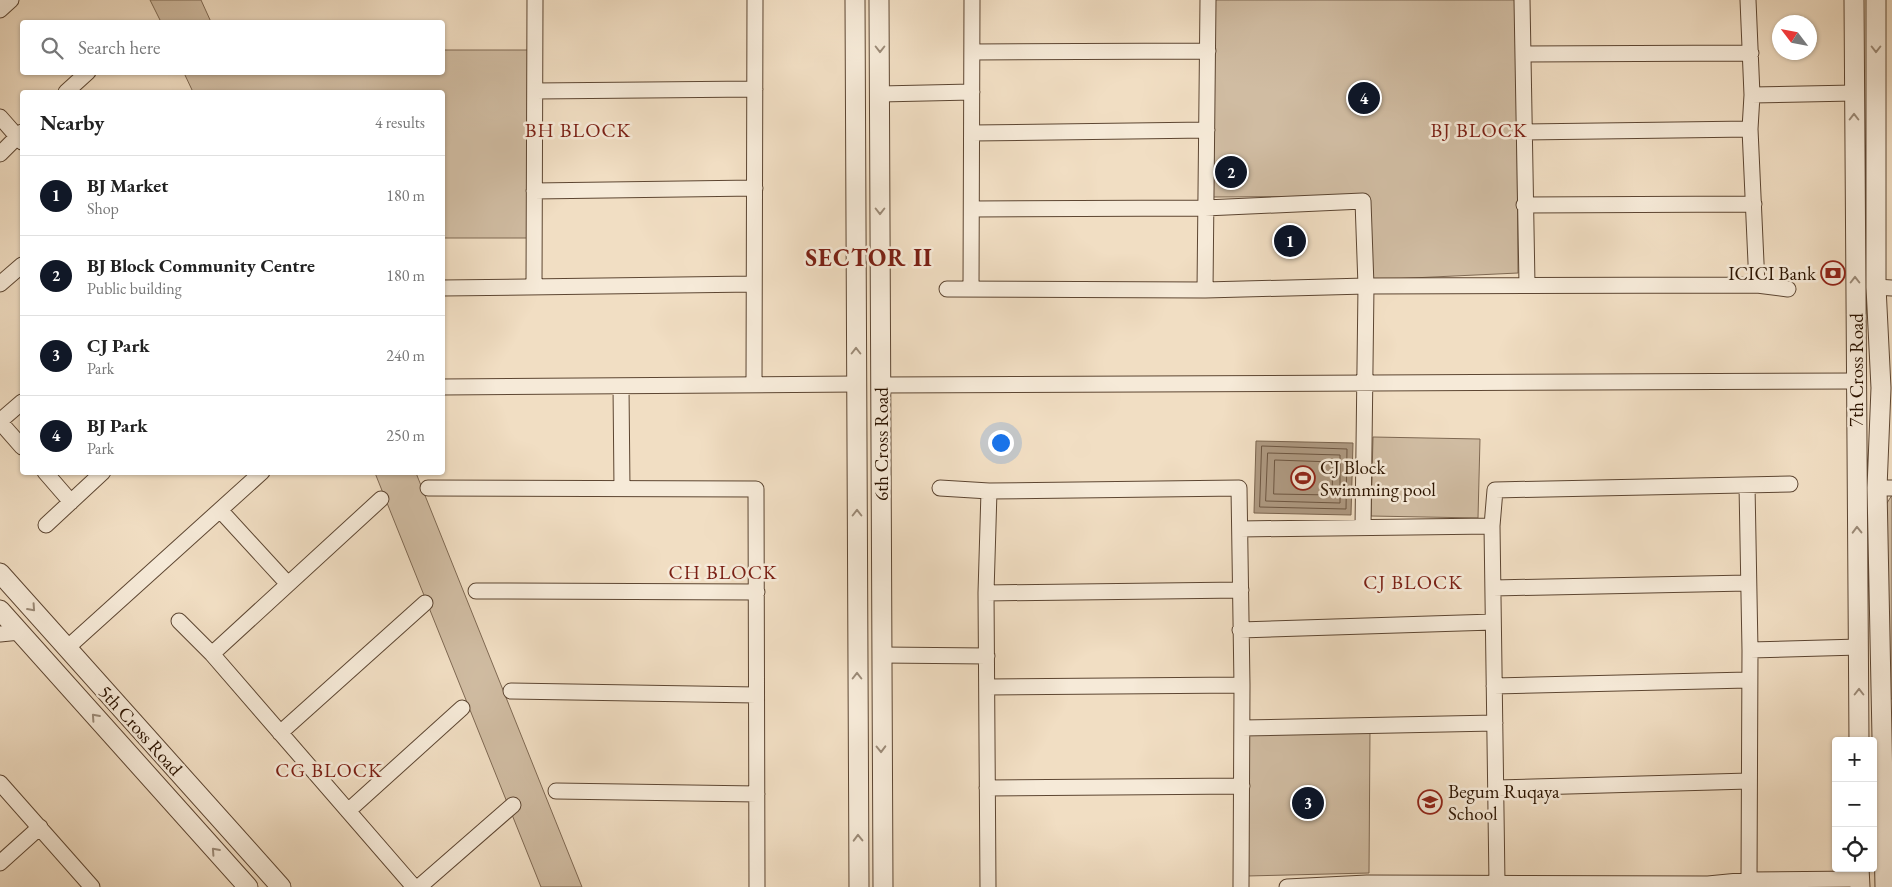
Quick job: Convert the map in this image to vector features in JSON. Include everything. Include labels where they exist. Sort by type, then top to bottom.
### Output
[{"type":"street","points":[[0,10],[11,0]]},
{"type":"street","points":[[534,287],[535,0]]},
{"type":"street","points":[[754,385],[755,0]]},
{"type":"street","name":"6th Cross Road","points":[[854,0],[859,887]]},
{"type":"street","name":"6th Cross Road","points":[[879,0],[883,887]]},
{"type":"street","points":[[971,289],[973,209],[972,0]]},
{"type":"street","points":[[1205,290],[1208,0]]},
{"type":"street","points":[[1522,0],[1524,205],[1527,285]]},
{"type":"street","points":[[1748,0],[1752,96],[1750,129],[1757,285]]},
{"type":"street","points":[[1854,7],[1876,8]]},
{"type":"street","name":"7th Cross Road","points":[[1854,7],[1859,737]]},
{"type":"street","name":"7th Cross Road","points":[[1876,8],[1876,226],[1884,288],[1887,388],[1880,428],[1885,488],[1887,885]]},
{"type":"street","points":[[972,52],[1208,51]]},
{"type":"street","points":[[1524,54],[1751,54]]},
{"type":"street","points":[[68,90],[85,75]]},
{"type":"street","points":[[535,91],[755,89]]},
{"type":"street","points":[[880,94],[972,92]]},
{"type":"street","points":[[1752,96],[1854,93]]},
{"type":"street","points":[[0,116],[20,136]]},
{"type":"street","points":[[1524,132],[1750,129]]},
{"type":"street","points":[[972,132],[1207,130]]},
{"type":"street","points":[[0,154],[20,138]]},
{"type":"street","points":[[855,164],[880,164]]},
{"type":"street","points":[[534,191],[755,188]]},
{"type":"street","points":[[973,209],[1205,208],[1363,201],[1366,286],[1363,527]]},
{"type":"street","points":[[1524,205],[1754,204]]},
{"type":"street","points":[[1855,227],[1876,226]]},
{"type":"street","points":[[0,284],[20,267]]},
{"type":"street","points":[[445,288],[754,284]]},
{"type":"street","points":[[947,289],[1205,290],[1366,286],[1757,285],[1788,289]]},
{"type":"street","points":[[856,319],[881,318]]},
{"type":"street","points":[[881,385],[1856,380]]},
{"type":"street","points":[[445,387],[857,384]]},
{"type":"street","points":[[621,386],[622,489]]},
{"type":"street","points":[[20,404],[0,422],[20,445]]},
{"type":"street","points":[[1856,427],[1880,428]]},
{"type":"street","points":[[857,454],[882,455]]},
{"type":"street","points":[[48,475],[71,502]]},
{"type":"street","points":[[46,525],[100,475]]},
{"type":"street","points":[[67,648],[220,510],[256,475]]},
{"type":"street","points":[[1497,883],[1492,526],[1493,495],[1495,490],[1790,484]]},
{"type":"street","points":[[1747,485],[1750,650],[1748,680],[1749,880]]},
{"type":"street","points":[[428,488],[756,489],[757,887]]},
{"type":"street","points":[[940,488],[989,491],[1238,488],[1242,685],[1241,887]]},
{"type":"street","points":[[988,887],[986,593],[989,491]]},
{"type":"street","points":[[212,654],[287,583],[381,499]]},
{"type":"street","points":[[220,510],[287,583]]},
{"type":"street","points":[[1240,528],[1492,526]]},
{"type":"street","name":"5th Cross Road","points":[[0,573],[281,887]]},
{"type":"street","points":[[1493,588],[1748,583]]},
{"type":"street","points":[[986,593],[1241,590]]},
{"type":"street","points":[[476,591],[757,592]]},
{"type":"street","points":[[858,595],[882,594]]},
{"type":"street","points":[[280,733],[425,603]]},
{"type":"street","name":"5th Cross Road","points":[[0,610],[248,887]]},
{"type":"street","points":[[179,621],[212,654],[414,887]]},
{"type":"street","points":[[1240,630],[1493,622]]},
{"type":"street","points":[[0,634],[20,632]]},
{"type":"street","points":[[1750,650],[1859,646]]},
{"type":"street","points":[[882,655],[987,656]]},
{"type":"street","points":[[1494,686],[1748,680]]},
{"type":"street","points":[[987,687],[1242,685]]},
{"type":"street","points":[[512,691],[756,695]]},
{"type":"street","points":[[348,811],[462,708]]},
{"type":"street","points":[[857,722],[881,722]]},
{"type":"street","points":[[1242,728],[1495,723]]},
{"type":"street","points":[[122,746],[141,730]]},
{"type":"street","points":[[1496,788],[1749,781]]},
{"type":"street","points":[[0,783],[92,887]]},
{"type":"street","points":[[987,788],[1242,786]]},
{"type":"street","points":[[556,791],[757,794]]},
{"type":"street","points":[[419,887],[513,805]]},
{"type":"street","points":[[0,863],[40,827]]},
{"type":"street","points":[[1287,887],[1497,883],[1708,884],[1749,880],[1860,878]]},
{"type":"shaded area","points":[[150,0],[201,0],[210,20],[160,20]]},
{"type":"shaded area","points":[[1213,0],[1516,0],[1518,273],[1369,280],[1367,196],[1211,197]]},
{"type":"shaded area","points":[[445,50],[528,50],[527,238],[445,238],[445,90],[192,90],[185,75],[445,75]]},
{"type":"shaded area","points":[[1373,437],[1480,439],[1478,518],[1371,516]]},
{"type":"shaded area","points":[[376,475],[417,475],[582,887],[541,887]]},
{"type":"shaded area","points":[[1892,495],[1892,699],[1888,699],[1882,511]]},
{"type":"shaded area","points":[[1370,731],[1369,873],[1247,876],[1247,732]]},
{"type":"water","name":"CJ Block Swimming pool","points":[[1256,441],[1353,443],[1351,515],[1254,513]]},
{"type":"place","name":"BJ Park","points":[[1364,98]]},
{"type":"place","name":"BJ Block Community Centre","points":[[1231,172]]},
{"type":"place","name":"BJ Market","points":[[1290,241]]},
{"type":"place","name":"ICICI Bank","points":[[1833,273]]},
{"type":"place","name":"CJ Block Swimming pool","points":[[1303,478]]},
{"type":"place","name":"Begum Ruqaya School","points":[[1430,802]]},
{"type":"place","name":"CJ Park","points":[[1308,803]]},
{"type":"district","name":"BH BLOCK","points":[[578,130]]},
{"type":"district","name":"BJ BLOCK","points":[[1479,130]]},
{"type":"district","name":"SECTOR II","points":[[869,258]]},
{"type":"district","name":"CH BLOCK","points":[[723,572]]},
{"type":"district","name":"CJ BLOCK","points":[[1413,582]]},
{"type":"district","name":"CG BLOCK","points":[[329,770]]}]
